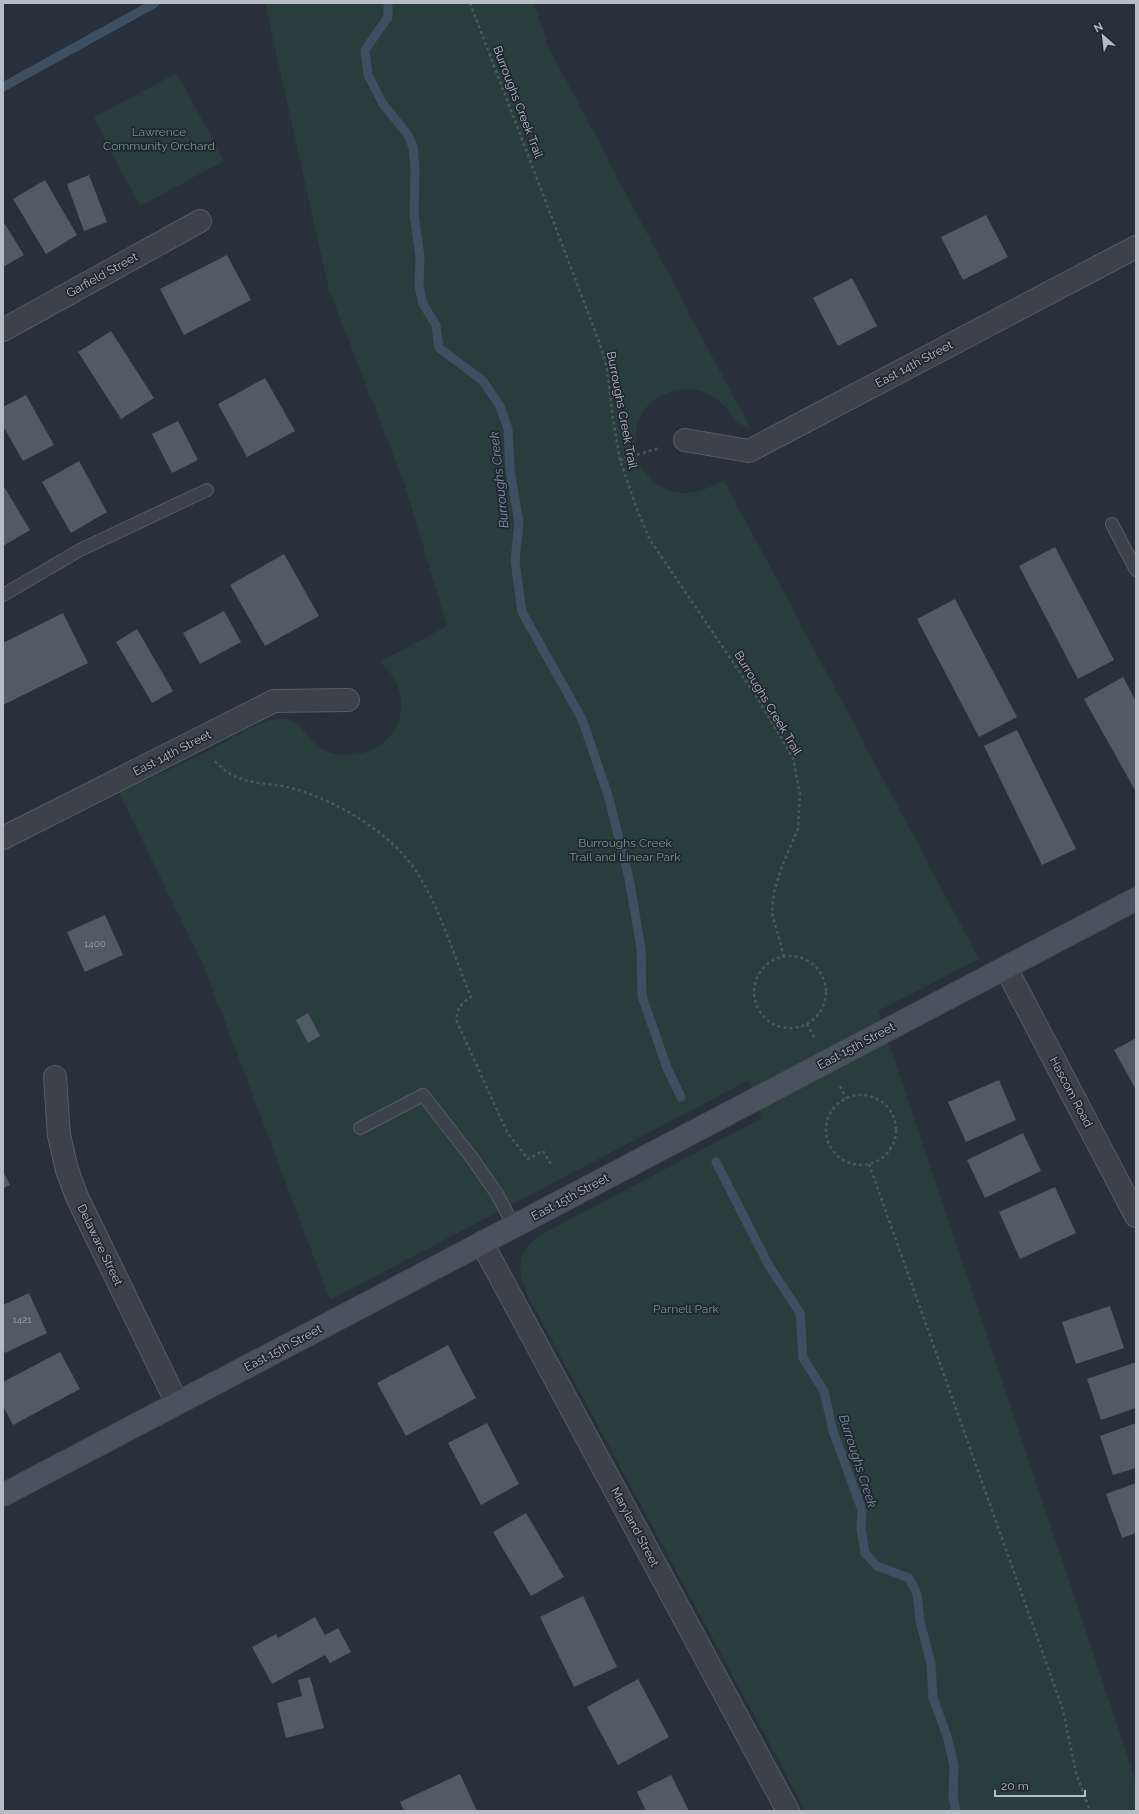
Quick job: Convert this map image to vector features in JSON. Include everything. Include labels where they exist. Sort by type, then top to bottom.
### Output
[{"type":"main road","name":"East 15th Street","points":[[3,1495],[1136,899]]},
{"type":"street","name":"Garfield Street","points":[[3,330],[200,221]]},
{"type":"street","name":"East 14th Street","points":[[685,440],[749,451],[1136,246]]},
{"type":"street","name":"East 14th Street","points":[[3,838],[274,702],[348,700]]},
{"type":"street","name":"Hascom Road","points":[[1006,968],[1133,1204]]},
{"type":"street","name":"Delaware Street","points":[[55,1077],[59,1135],[67,1170],[77,1197],[177,1403]]},
{"type":"street","name":"Maryland Street","points":[[482,1243],[788,1811]]},
{"type":"lane","points":[[3,595],[80,550],[207,490]]},
{"type":"lane","points":[[1112,524],[1136,570]]},
{"type":"lane","points":[[360,1128],[423,1095],[472,1158],[497,1194],[514,1226]]},
{"type":"path","name":"Burroughs Creek Trail","points":[[470,3],[600,344],[607,368],[620,460],[638,512],[650,540],[758,699],[793,758],[800,794],[798,829],[782,866],[776,886],[772,913],[784,957]]},
{"type":"path","points":[[620,460],[685,440]]},
{"type":"path","points":[[198,740],[224,771],[235,778],[295,789],[334,803],[372,827],[407,858],[430,895],[471,996],[462,1002],[456,1012],[456,1022],[507,1132],[528,1159],[543,1151],[552,1166]]},
{"type":"path","points":[[795,956],[806,960],[815,966],[822,976],[826,986],[826,998],[822,1008],[816,1017],[800,1027],[780,1027],[769,1021],[761,1013],[756,1002],[754,990],[757,978],[763,968],[773,961],[784,957],[795,956]]},
{"type":"path","points":[[855,1095],[868,1096],[882,1102],[890,1110],[895,1120],[895,1137],[888,1153],[879,1160],[869,1164],[857,1165],[842,1159],[830,1147],[826,1136],[826,1125],[830,1114],[836,1105],[846,1098],[855,1095]]},
{"type":"path","points":[[869,1164],[1063,1710],[1076,1773],[1090,1811]]},
{"type":"green space","name":"Burroughs Creek Trail and Linear Park","points":[[265,3],[534,3],[548,46],[750,428],[739,423],[724,405],[701,391],[688,389],[673,391],[651,403],[641,416],[636,433],[636,450],[641,466],[651,480],[666,489],[684,493],[695,492],[724,480],[979,959],[878,1011],[1136,1781],[1136,1811],[806,1811],[527,1294],[521,1276],[521,1261],[526,1248],[540,1235],[762,1118],[749,1080],[330,1300],[204,966],[119,793],[212,749],[260,723],[274,719],[288,720],[297,724],[313,742],[329,752],[355,755],[364,753],[380,745],[391,734],[401,714],[399,688],[390,672],[381,661],[447,626],[405,485],[329,290]]},
{"type":"green space","name":"Lawrence Community Orchard","points":[[177,73],[224,161],[140,206],[94,117]]},
{"type":"building","points":[[89,175],[107,222],[84,231],[67,184]]},
{"type":"building","points":[[45,180],[77,235],[46,254],[13,199]]},
{"type":"building","points":[[986,215],[1008,257],[963,280],[941,237]]},
{"type":"building","points":[[3,221],[24,255],[3,267]]},
{"type":"building","points":[[227,255],[251,300],[184,335],[160,289]]},
{"type":"building","points":[[852,278],[877,326],[838,346],[813,298]]},
{"type":"building","points":[[111,331],[154,398],[121,419],[78,352]]},
{"type":"building","points":[[265,378],[295,431],[247,457],[218,404]]},
{"type":"building","points":[[26,395],[54,445],[23,461],[3,426],[3,407]]},
{"type":"building","points":[[178,421],[198,460],[172,473],[152,434]]},
{"type":"building","points":[[79,461],[107,512],[71,533],[42,482]]},
{"type":"building","points":[[3,485],[30,530],[3,546]]},
{"type":"building","points":[[1055,547],[1114,660],[1078,679],[1019,566]]},
{"type":"building","points":[[284,554],[319,616],[265,646],[230,585]]},
{"type":"building","points":[[955,599],[1017,717],[979,737],[917,619]]},
{"type":"building","points":[[224,611],[241,642],[200,664],[183,633]]},
{"type":"building","points":[[63,613],[88,663],[3,705],[3,643]]},
{"type":"building","points":[[137,629],[173,691],[152,703],[116,642]]},
{"type":"building","points":[[1123,677],[1136,701],[1136,792],[1084,699]]},
{"type":"building","points":[[1017,730],[1076,849],[1042,865],[984,746]]},
{"type":"building","points":[[105,915],[123,955],[85,972],[67,932]]},
{"type":"building","points":[[308,1013],[320,1036],[308,1043],[296,1020]]},
{"type":"building","points":[[1136,1038],[1136,1090],[1114,1050]]},
{"type":"building","points":[[999,1080],[1016,1120],[966,1142],[948,1102]]},
{"type":"building","points":[[1023,1133],[1041,1171],[985,1198],[967,1160]]},
{"type":"building","points":[[3,1171],[10,1185],[3,1188]]},
{"type":"building","points":[[1055,1187],[1076,1233],[1020,1259],[999,1212]]},
{"type":"building","points":[[29,1293],[47,1333],[5,1353],[3,1348],[3,1305]]},
{"type":"building","points":[[1110,1306],[1124,1348],[1076,1364],[1062,1322]]},
{"type":"building","points":[[448,1345],[476,1398],[406,1436],[377,1383]]},
{"type":"building","points":[[60,1352],[80,1389],[13,1425],[3,1406],[3,1382]]},
{"type":"building","points":[[1136,1362],[1136,1408],[1101,1420],[1087,1379]]},
{"type":"building","points":[[487,1423],[519,1484],[481,1505],[448,1443]]},
{"type":"building","points":[[1136,1423],[1136,1468],[1113,1475],[1100,1436]]},
{"type":"building","points":[[1136,1483],[1136,1533],[1122,1538],[1106,1494]]},
{"type":"building","points":[[526,1513],[564,1577],[531,1596],[493,1532]]},
{"type":"building","points":[[583,1596],[617,1667],[574,1687],[540,1617]]},
{"type":"building","points":[[315,1617],[325,1635],[338,1628],[351,1652],[330,1663],[325,1655],[272,1684],[252,1647],[276,1634],[278,1638]]},
{"type":"building","points":[[310,1677],[324,1728],[286,1738],[277,1703],[302,1696],[298,1680]]},
{"type":"building","points":[[638,1679],[669,1737],[618,1765],[587,1707]]},
{"type":"building","points":[[460,1774],[477,1811],[404,1811],[400,1802]]},
{"type":"building","points":[[671,1775],[689,1811],[646,1811],[637,1792]]},
{"type":"waterway","points":[[3,87],[155,3]]},
{"type":"waterway","name":"Burroughs Creek","points":[[388,3],[388,17],[365,50],[368,75],[383,104],[408,135],[413,147],[415,169],[414,214],[420,257],[419,286],[423,304],[436,325],[439,348],[482,380],[500,406],[508,429],[510,470],[519,522],[515,561],[522,612],[582,719],[608,795],[629,878],[641,949],[642,996],[667,1068],[681,1097]]},
{"type":"waterway","name":"Burroughs Creek","points":[[716,1162],[769,1266],[800,1313],[803,1358],[824,1391],[833,1431],[862,1510],[861,1528],[865,1553],[877,1566],[909,1578],[917,1594],[920,1621],[931,1664],[933,1698],[947,1736],[954,1765],[953,1798],[956,1811]]},
{"type":"park label","name":"Parnell Park","points":[[686,1309]]}]
